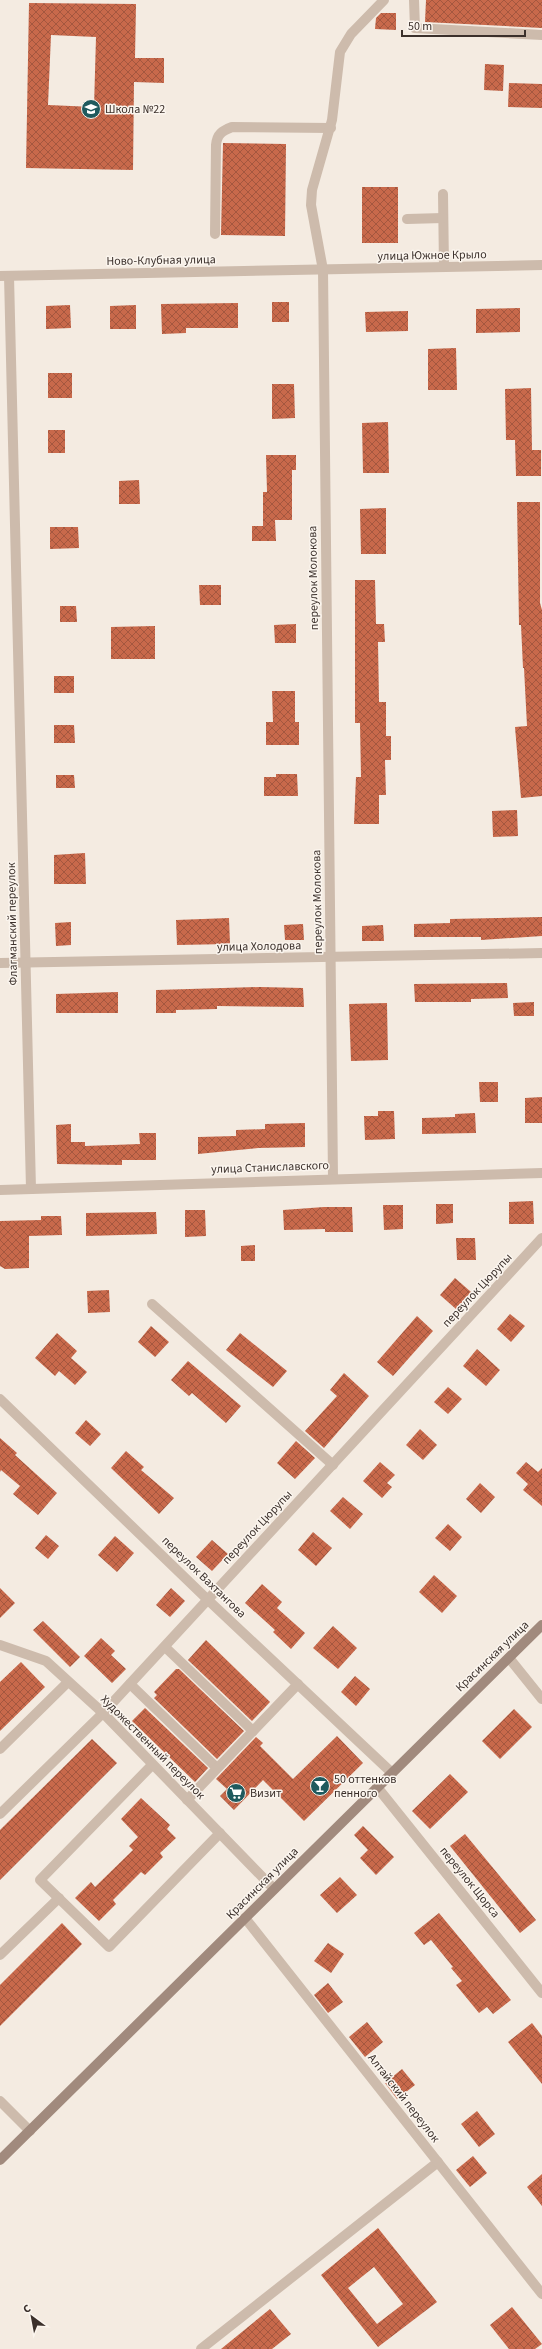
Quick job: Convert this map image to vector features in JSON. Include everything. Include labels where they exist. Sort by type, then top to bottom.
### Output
[{"type":"main road","name":"Красинская улица","points":[[0,2160],[391,1772],[542,1625]]},
{"type":"street","name":"переулок Молокова","points":[[333,1178],[323,270],[311,205],[312,190],[330,128],[340,52],[351,34],[384,0]]},
{"type":"street","points":[[414,0],[415,28],[542,35]]},
{"type":"street","points":[[215,234],[216,145],[217,138],[222,131],[232,127],[330,128]]},
{"type":"street","points":[[443,194],[444,267]]},
{"type":"street","points":[[407,219],[443,218]]},
{"type":"street","name":"улица Южное Крыло","points":[[323,270],[542,266]]},
{"type":"street","name":"Ново-Клубная улица","points":[[5,276],[323,270]]},
{"type":"street","name":"Флагманский переулок","points":[[5,276],[26,963],[31,1189]]},
{"type":"street","name":"улица Холодова","points":[[0,963],[542,953]]},
{"type":"street","name":"улица Станиславского","points":[[0,1190],[333,1178],[542,1173]]},
{"type":"street","name":"переулок Цюрупы","points":[[0,1814],[103,1713],[542,1238]]},
{"type":"street","points":[[152,1304],[333,1465]]},
{"type":"street","name":"переулок Вахтангова","points":[[0,1399],[208,1600],[391,1772]]},
{"type":"street","name":"Художественный переулок","points":[[0,1645],[46,1661],[103,1713],[274,1889]]},
{"type":"street","points":[[165,1647],[253,1731]]},
{"type":"street","points":[[509,1658],[542,1699]]},
{"type":"street","points":[[0,1749],[68,1682]]},
{"type":"street","points":[[130,1684],[217,1768]]},
{"type":"street","points":[[187,1800],[298,1684]]},
{"type":"street","points":[[152,1765],[40,1880],[109,1947],[220,1833]]},
{"type":"street","name":"переулок Щорса","points":[[377,1786],[542,1993]]},
{"type":"street","points":[[0,1955],[59,1898]]},
{"type":"street","name":"Алтайский переулок","points":[[245,1918],[542,2294]]},
{"type":"street","points":[[0,2101],[30,2131]]},
{"type":"street","points":[[202,2349],[438,2162]]},
{"type":"building","points":[[426,0],[542,0],[542,28],[425,22]]},
{"type":"building","points":[[29,3],[136,4],[135,58],[164,58],[164,83],[134,82],[133,170],[26,168]],"holes":[[[51,35],[96,37],[94,107],[48,105]]]},
{"type":"building","points":[[381,13],[396,13],[396,30],[375,29],[376,18]]},
{"type":"building","points":[[485,64],[504,65],[503,91],[484,90]]},
{"type":"building","points":[[509,83],[542,84],[542,108],[508,107]]},
{"type":"building","points":[[223,143],[286,144],[285,236],[221,235]]},
{"type":"building","points":[[362,187],[398,187],[398,243],[362,243]]},
{"type":"building","points":[[272,302],[289,302],[289,322],[272,322]]},
{"type":"building","points":[[238,303],[238,328],[186,328],[186,333],[162,334],[161,304]]},
{"type":"building","points":[[70,305],[71,328],[46,329],[46,306]]},
{"type":"building","points":[[136,305],[136,329],[110,329],[110,306]]},
{"type":"building","points":[[520,308],[520,332],[476,333],[476,309]]},
{"type":"building","points":[[408,311],[408,331],[366,332],[365,312]]},
{"type":"building","points":[[456,348],[457,390],[428,390],[428,349]]},
{"type":"building","points":[[48,373],[72,373],[72,398],[48,398]]},
{"type":"building","points":[[272,384],[294,384],[295,418],[272,419]]},
{"type":"building","points":[[531,388],[532,450],[541,450],[541,476],[516,476],[515,440],[506,440],[505,389]]},
{"type":"building","points":[[388,422],[389,473],[363,473],[362,423]]},
{"type":"building","points":[[48,430],[65,430],[65,453],[48,453]]},
{"type":"building","points":[[266,455],[296,455],[296,470],[292,470],[292,520],[275,520],[276,541],[252,541],[252,526],[263,526],[263,492],[267,492]]},
{"type":"building","points":[[139,480],[140,504],[119,504],[119,481]]},
{"type":"building","points":[[517,502],[540,502],[540,603],[542,610],[542,796],[521,798],[515,727],[527,726],[521,625],[519,625]]},
{"type":"building","points":[[386,508],[386,554],[361,554],[360,509]]},
{"type":"building","points":[[50,527],[78,527],[79,548],[50,549]]},
{"type":"building","points":[[355,580],[375,580],[376,624],[384,624],[385,642],[378,642],[379,702],[386,702],[386,736],[391,736],[391,760],[385,760],[386,795],[379,795],[379,824],[354,824],[356,777],[361,777],[360,723],[355,723]]},
{"type":"building","points":[[199,585],[221,585],[221,605],[200,605]]},
{"type":"building","points":[[60,606],[76,606],[77,622],[60,622]]},
{"type":"building","points":[[296,624],[296,643],[275,643],[274,625]]},
{"type":"building","points":[[155,626],[155,659],[111,659],[111,627]]},
{"type":"building","points":[[54,676],[74,676],[74,693],[54,693]]},
{"type":"building","points":[[272,691],[295,691],[295,722],[299,722],[299,745],[266,745],[266,722],[273,722]]},
{"type":"building","points":[[54,725],[74,725],[75,743],[54,743]]},
{"type":"building","points":[[276,774],[297,774],[298,796],[264,796],[264,777],[276,777]]},
{"type":"building","points":[[56,775],[74,775],[75,788],[56,788]]},
{"type":"building","points":[[517,810],[518,836],[493,837],[492,811]]},
{"type":"building","points":[[85,853],[86,884],[54,884],[54,855]]},
{"type":"building","points":[[542,917],[542,936],[481,940],[481,937],[414,937],[414,924],[450,923],[450,919]]},
{"type":"building","points":[[229,918],[230,944],[177,945],[176,920]]},
{"type":"building","points":[[71,922],[71,945],[56,946],[55,923]]},
{"type":"building","points":[[303,924],[304,940],[285,940],[284,925]]},
{"type":"building","points":[[383,925],[384,941],[362,941],[362,926]]},
{"type":"building","points":[[507,983],[508,998],[471,999],[471,1002],[415,1002],[414,984]]},
{"type":"building","points":[[260,987],[303,988],[304,1007],[217,1006],[217,1009],[176,1010],[176,1013],[156,1013],[156,990]]},
{"type":"building","points":[[118,992],[118,1013],[56,1013],[56,994]]},
{"type":"building","points":[[534,1002],[534,1016],[514,1016],[513,1003]]},
{"type":"building","points":[[387,1003],[388,1060],[351,1061],[349,1004]]},
{"type":"building","points":[[479,1082],[498,1082],[498,1102],[480,1102]]},
{"type":"building","points":[[542,1097],[542,1123],[525,1123],[525,1098]]},
{"type":"building","points":[[378,1111],[394,1111],[395,1139],[365,1140],[364,1116],[378,1116]]},
{"type":"building","points":[[475,1113],[476,1133],[422,1134],[422,1118],[455,1117],[455,1114]]},
{"type":"building","points":[[305,1123],[305,1147],[258,1148],[198,1154],[198,1137],[236,1136],[236,1130],[265,1129],[265,1124]]},
{"type":"building","points":[[71,1124],[71,1142],[85,1142],[85,1146],[140,1144],[139,1133],[156,1133],[156,1160],[122,1160],[122,1165],[57,1164],[56,1125]]},
{"type":"building","points":[[533,1201],[534,1224],[509,1224],[509,1202]]},
{"type":"building","points":[[436,1204],[453,1204],[453,1223],[436,1224]]},
{"type":"building","points":[[383,1205],[403,1205],[403,1229],[384,1230]]},
{"type":"building","points":[[324,1207],[352,1207],[353,1232],[325,1232],[325,1229],[284,1230],[283,1210]]},
{"type":"building","points":[[185,1210],[205,1210],[206,1236],[185,1237]]},
{"type":"building","points":[[156,1212],[157,1234],[86,1236],[86,1213]]},
{"type":"building","points":[[41,1216],[61,1216],[62,1235],[29,1236],[29,1268],[5,1269],[0,1266],[0,1221],[41,1220]]},
{"type":"building","points":[[456,1238],[475,1238],[476,1260],[457,1260]]},
{"type":"building","points":[[255,1245],[255,1261],[241,1261],[241,1246]]},
{"type":"building","points":[[455,1278],[471,1292],[456,1309],[440,1295]]},
{"type":"building","points":[[109,1290],[110,1312],[88,1313],[87,1291]]},
{"type":"building","points":[[510,1314],[525,1326],[511,1342],[497,1329]]},
{"type":"building","points":[[417,1316],[433,1331],[393,1376],[377,1362]]},
{"type":"building","points":[[151,1326],[169,1342],[155,1357],[138,1342]]},
{"type":"building","points":[[57,1333],[77,1351],[71,1358],[87,1372],[75,1385],[59,1371],[55,1376],[35,1358]]},
{"type":"building","points":[[240,1333],[287,1371],[273,1387],[226,1350]]},
{"type":"building","points":[[477,1349],[500,1370],[486,1386],[463,1366]]},
{"type":"building","points":[[188,1361],[241,1406],[226,1423],[192,1393],[189,1396],[171,1380]]},
{"type":"building","points":[[344,1373],[369,1396],[324,1448],[305,1431],[337,1396],[330,1390]]},
{"type":"building","points":[[448,1387],[462,1399],[448,1414],[434,1402]]},
{"type":"building","points":[[86,1420],[101,1434],[90,1446],[75,1433]]},
{"type":"building","points":[[420,1429],[437,1445],[423,1460],[406,1445]]},
{"type":"building","points":[[0,1438],[17,1453],[15,1455],[57,1493],[38,1515],[13,1494],[20,1486],[1,1470],[0,1472]]},
{"type":"building","points":[[296,1441],[315,1458],[295,1479],[277,1463]]},
{"type":"building","points":[[126,1451],[144,1467],[141,1470],[174,1498],[159,1514],[111,1468]]},
{"type":"building","points":[[380,1462],[395,1475],[387,1483],[392,1487],[382,1498],[363,1481]]},
{"type":"building","points":[[526,1462],[538,1472],[542,1468],[542,1506],[523,1490],[528,1484],[516,1473]]},
{"type":"building","points":[[480,1483],[495,1497],[481,1513],[466,1499]]},
{"type":"building","points":[[343,1497],[363,1514],[350,1529],[330,1511]]},
{"type":"building","points":[[448,1524],[462,1537],[450,1551],[435,1538]]},
{"type":"building","points":[[313,1532],[332,1548],[316,1566],[298,1550]]},
{"type":"building","points":[[46,1535],[59,1546],[48,1559],[35,1548]]},
{"type":"building","points":[[115,1536],[134,1553],[117,1572],[98,1555]]},
{"type":"building","points":[[212,1540],[228,1554],[212,1571],[196,1557]]},
{"type":"building","points":[[434,1575],[457,1596],[442,1613],[419,1592]]},
{"type":"building","points":[[262,1584],[282,1602],[277,1608],[305,1633],[291,1649],[273,1632],[275,1630],[245,1603]]},
{"type":"building","points":[[0,1588],[15,1603],[0,1618]]},
{"type":"building","points":[[171,1588],[185,1601],[170,1617],[156,1605]]},
{"type":"building","points":[[43,1621],[80,1657],[70,1667],[33,1630]]},
{"type":"building","points":[[333,1626],[357,1648],[338,1669],[313,1648]]},
{"type":"building","points":[[101,1638],[115,1651],[111,1655],[126,1669],[112,1683],[84,1656]]},
{"type":"building","points":[[206,1640],[270,1702],[252,1721],[188,1660]]},
{"type":"building","points":[[21,1662],[45,1687],[0,1731],[0,1682]]},
{"type":"building","points":[[176,1669],[179,1669],[244,1731],[217,1759],[154,1698],[157,1695],[154,1692]]},
{"type":"building","points":[[355,1676],[370,1689],[356,1706],[341,1692]]},
{"type":"building","points":[[145,1708],[208,1768],[195,1782],[132,1721]]},
{"type":"building","points":[[514,1709],[532,1727],[500,1759],[482,1741]]},
{"type":"building","points":[[337,1736],[363,1763],[304,1821],[263,1780],[234,1810],[220,1796],[227,1789],[216,1779],[256,1737],[263,1743],[260,1746],[293,1779]]},
{"type":"building","points":[[92,1739],[117,1763],[0,1880],[0,1830]]},
{"type":"building","points":[[450,1774],[468,1792],[430,1829],[412,1811]]},
{"type":"building","points":[[141,1798],[170,1825],[167,1829],[176,1838],[160,1853],[163,1857],[145,1875],[141,1872],[113,1900],[116,1904],[99,1921],[75,1898],[91,1882],[95,1887],[133,1850],[129,1846],[138,1837],[121,1819]]},
{"type":"building","points":[[363,1826],[394,1857],[376,1875],[360,1858],[368,1850],[354,1835]]},
{"type":"building","points":[[465,1834],[536,1920],[520,1933],[450,1846]]},
{"type":"building","points":[[340,1877],[357,1895],[337,1913],[320,1895]]},
{"type":"building","points":[[439,1913],[511,2000],[493,2014],[487,2007],[479,2013],[456,1985],[462,1981],[451,1968],[453,1967],[431,1940],[424,1945],[414,1933]]},
{"type":"building","points":[[62,1923],[82,1944],[0,2026],[0,1985]]},
{"type":"building","points":[[328,1943],[344,1954],[331,1973],[314,1961]]},
{"type":"building","points":[[328,1983],[343,2002],[328,2013],[314,1995]]},
{"type":"building","points":[[367,2022],[383,2042],[365,2057],[349,2037]]},
{"type":"building","points":[[532,2023],[542,2036],[542,2084],[508,2042]]},
{"type":"building","points":[[402,2069],[415,2085],[397,2099],[385,2083]]},
{"type":"building","points":[[477,2111],[495,2134],[479,2147],[461,2124]]},
{"type":"building","points":[[473,2156],[487,2173],[470,2187],[456,2170]]},
{"type":"building","points":[[542,2174],[542,2206],[527,2187]]},
{"type":"building","points":[[378,2228],[437,2302],[378,2347],[321,2275]],"holes":[[[374,2267],[403,2304],[377,2324],[348,2288]]]},
{"type":"building","points":[[512,2307],[542,2344],[535,2349],[509,2349],[490,2325]]},
{"type":"building","points":[[270,2309],[291,2334],[272,2349],[221,2349]]},
{"type":"place","name":"Школа №22","points":[[91,109]]},
{"type":"place","name":"50 оттенков пенного","points":[[320,1786]]},
{"type":"place","name":"Визит","points":[[236,1793]]}]
